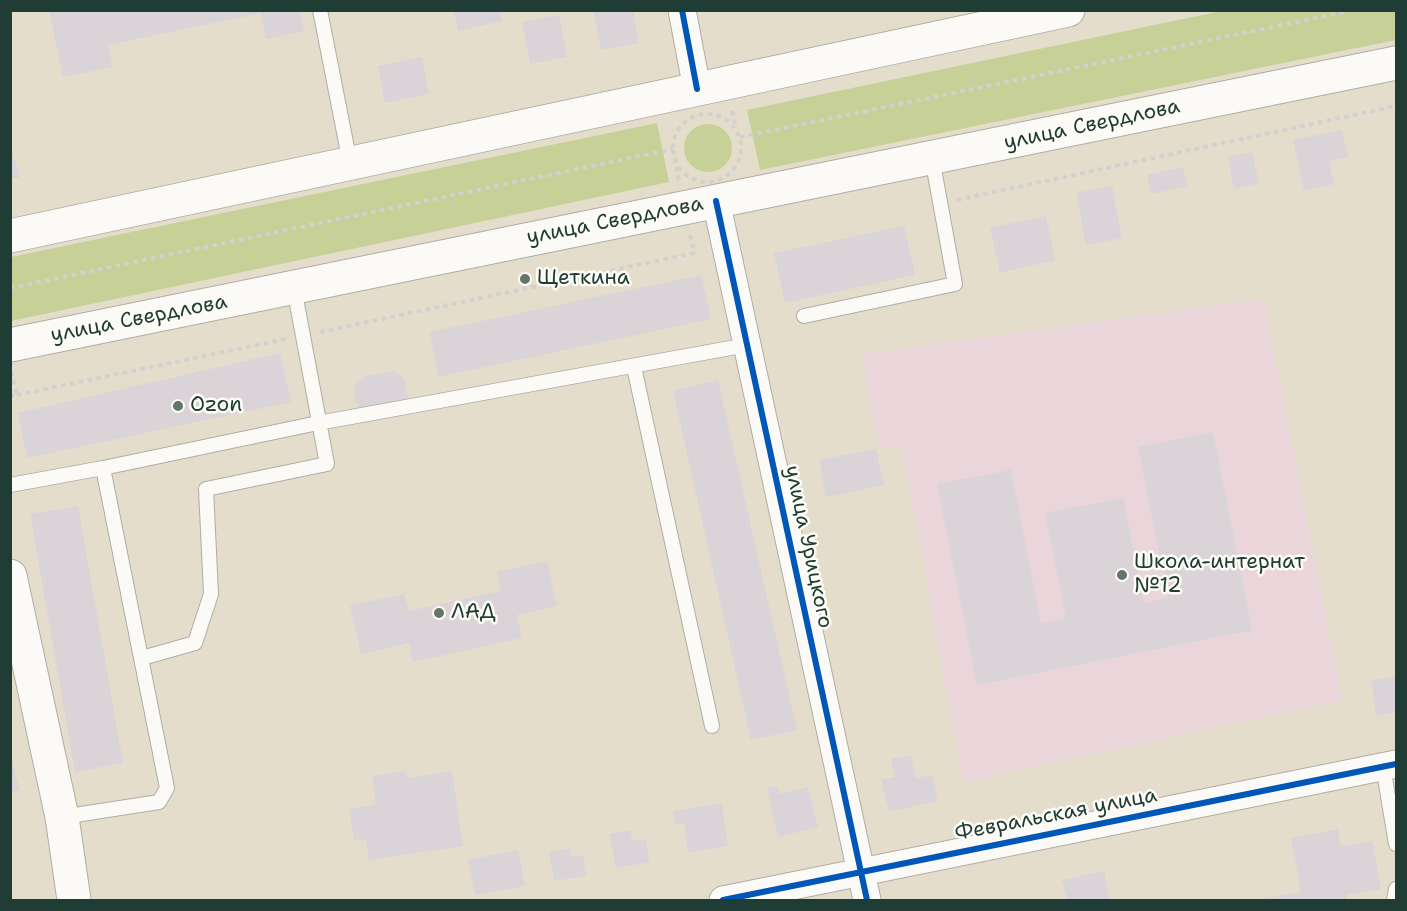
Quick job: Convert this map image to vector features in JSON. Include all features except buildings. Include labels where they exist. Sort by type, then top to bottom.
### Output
[{"type":"main road","points":[[10,236],[697,89],[999,18],[1068,10]]},
{"type":"main road","name":"улица Свердлова","points":[[10,345],[1396,63]]},
{"type":"main road","points":[[10,576],[62,817],[74,900]]},
{"type":"street","points":[[682,10],[697,89]]},
{"type":"street","name":"улица Урицкого","points":[[716,201],[867,900]]},
{"type":"street","name":"Февральская улица","points":[[723,900],[1390,765]]},
{"type":"lane","points":[[320,10],[350,163]]},
{"type":"lane","points":[[804,316],[955,284],[932,158]]},
{"type":"lane","points":[[142,658],[195,643],[211,594],[206,489],[327,465],[294,288]]},
{"type":"lane","points":[[10,485],[318,423],[747,345]]},
{"type":"lane","points":[[634,367],[712,726]]},
{"type":"lane","points":[[62,817],[159,802],[167,788],[103,468]]},
{"type":"lane","points":[[1390,765],[1396,844]]},
{"type":"lane","points":[[1394,900],[1396,889]]},
{"type":"path","points":[[740,137],[1355,10]]},
{"type":"path","points":[[940,203],[1396,106]]},
{"type":"path","points":[[10,396],[694,253],[684,207],[673,148],[678,130],[692,117],[711,113],[729,121],[740,137],[742,146],[737,165],[723,178],[704,182],[694,179],[686,174],[675,158]]},
{"type":"path","points":[[10,288],[673,148]]},
{"type":"path","points":[[10,367],[17,395]]},
{"type":"shaded area","name":"Школа-интернат №12","points":[[1264,299],[1342,700],[963,782],[902,445],[880,449],[862,354]]},
{"type":"green space","points":[[1226,10],[1396,11],[1396,40],[760,170],[747,110]]},
{"type":"green space","points":[[657,123],[669,182],[11,321],[11,257]]},
{"type":"green space","points":[[703,124],[713,124],[725,131],[732,143],[732,153],[725,165],[713,172],[703,172],[688,161],[684,153],[684,143],[695,128]]},
{"type":"cycle path","points":[[682,10],[697,89]]},
{"type":"cycle path","points":[[716,201],[867,900]]},
{"type":"cycle path","points":[[723,900],[1396,764]]},
{"type":"place","name":"Щеткина","points":[[525,279]]},
{"type":"place","name":"Ozon","points":[[178,406]]},
{"type":"place","name":"Школа-интернат №12","points":[[1122,575]]},
{"type":"place","name":"ЛАД","points":[[439,613]]}]
